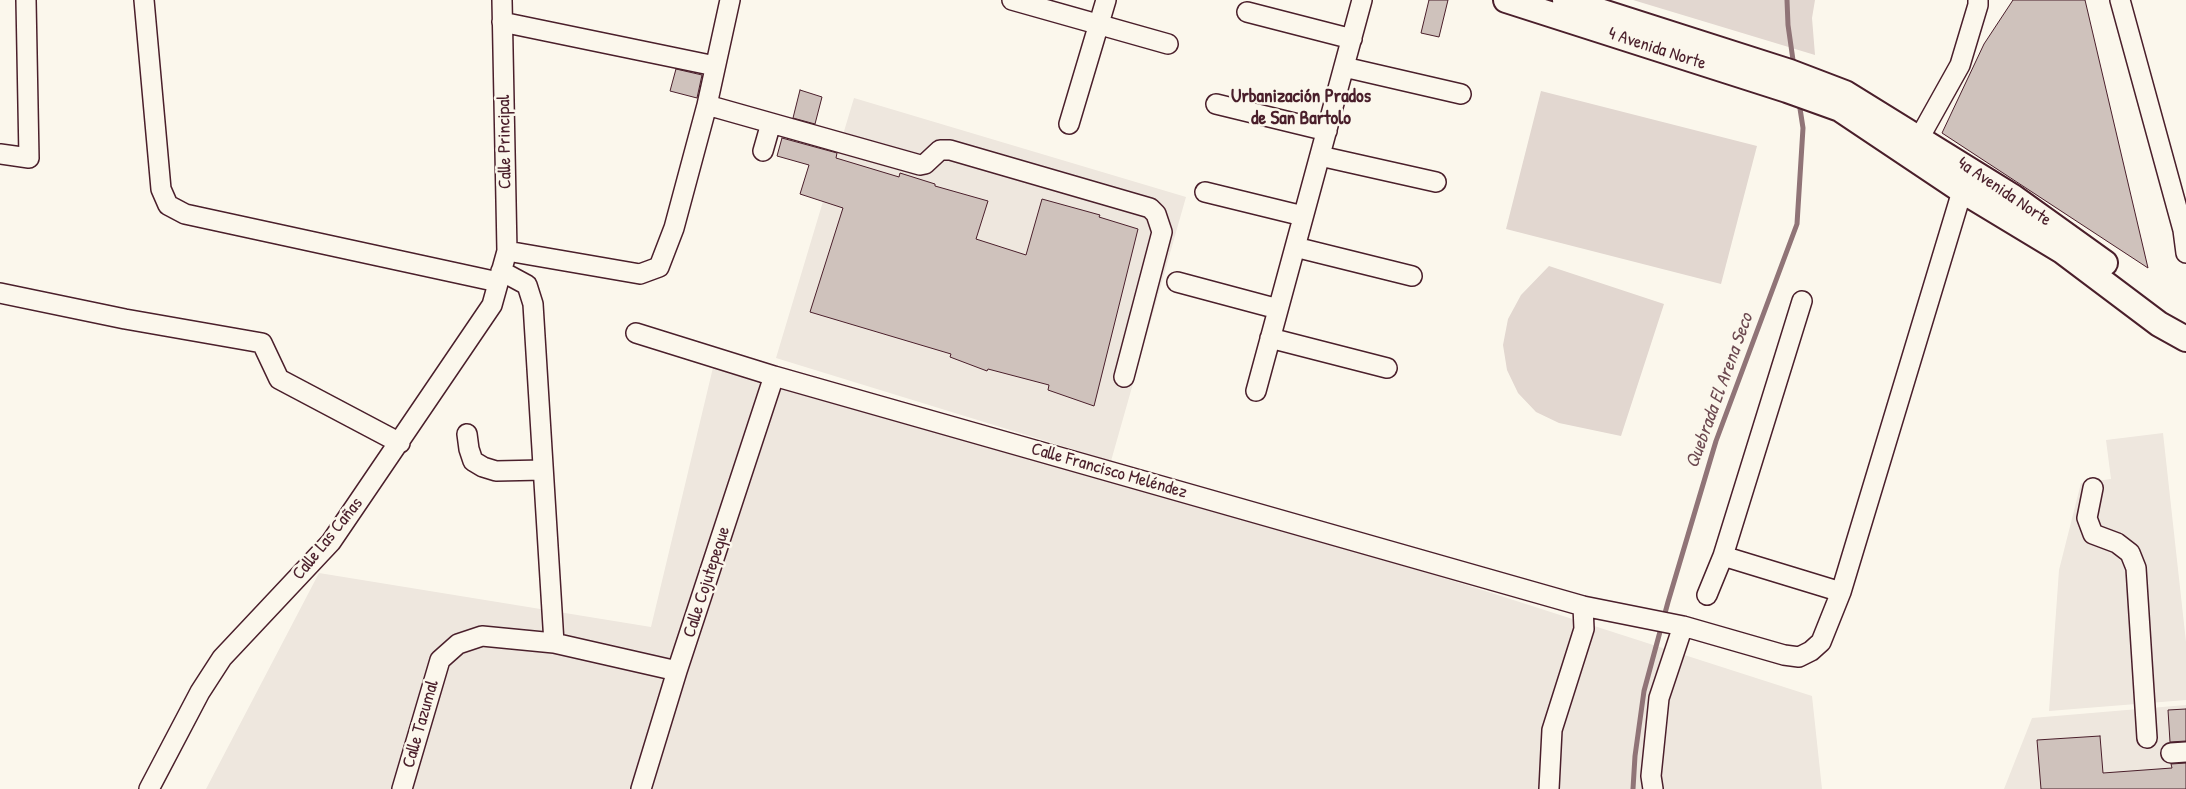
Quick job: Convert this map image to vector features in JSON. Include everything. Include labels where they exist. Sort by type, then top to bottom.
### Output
[{"type":"main road","name":"4 Avenida Norte","points":[[1506,0],[1798,84]]},
{"type":"main road","name":"4 Avenida Norte","points":[[1565,0],[1798,84]]},
{"type":"main road","name":"4a Avenida Norte","points":[[1798,84],[1840,109],[1915,146],[1966,179],[2159,324],[2184,337]]},
{"type":"street","points":[[0,154],[29,158],[26,0]]},
{"type":"street","points":[[144,0],[161,189],[168,205],[185,214],[499,276],[527,285],[533,304],[554,643],[677,671]]},
{"type":"street","name":"Calle Principal","points":[[499,276],[507,250],[502,0]]},
{"type":"street","points":[[507,250],[640,274],[659,267],[674,228],[707,105],[730,0]]},
{"type":"street","points":[[1012,0],[1168,44]]},
{"type":"street","points":[[1069,124],[1106,0]]},
{"type":"street","points":[[1256,391],[1362,0]]},
{"type":"street","points":[[1915,146],[1960,65],[1978,0]]},
{"type":"street","points":[[2120,0],[2183,230],[2186,253]]},
{"type":"street","points":[[1247,12],[1352,38]]},
{"type":"street","points":[[502,22],[716,66]]},
{"type":"street","points":[[1344,67],[1461,94]]},
{"type":"street","points":[[1216,104],[1326,131]]},
{"type":"street","points":[[707,105],[920,165],[925,164],[940,150],[950,150],[1150,208],[1156,214],[1162,232],[1124,377]]},
{"type":"street","points":[[763,151],[771,123]]},
{"type":"street","points":[[1320,156],[1436,182]]},
{"type":"street","name":"Calle Francisco Meléndez","points":[[636,333],[774,376],[1583,606],[1678,625],[1784,655],[1799,657],[1811,651],[1821,642],[1841,592],[1966,179]]},
{"type":"street","points":[[1205,192],[1303,216]]},
{"type":"street","points":[[1294,247],[1412,276]]},
{"type":"street","name":"Calle Las Cañas","points":[[149,789],[200,692],[222,658],[331,542],[492,305],[499,276]]},
{"type":"street","points":[[1178,282],[1278,309]]},
{"type":"street","points":[[0,294],[125,319],[262,343],[279,378],[400,443]]},
{"type":"street","points":[[1707,595],[1723,556],[1802,301]]},
{"type":"street","points":[[1270,338],[1387,368]]},
{"type":"street","name":"Calle Cojutepeque","points":[[642,789],[677,671],[774,376]]},
{"type":"street","points":[[467,434],[468,449],[473,461],[483,467],[496,471],[543,470]]},
{"type":"street","points":[[2093,488],[2087,518],[2093,534],[2117,543],[2130,553],[2136,568],[2147,738]]},
{"type":"street","points":[[1723,556],[1841,592]]},
{"type":"street","points":[[1549,789],[1552,730],[1584,630],[1583,606]]},
{"type":"street","points":[[1653,789],[1652,776],[1659,698],[1678,625]]},
{"type":"street","name":"Calle Tazumal","points":[[402,789],[440,660],[458,644],[482,636],[554,643]]},
{"type":"shaded area","points":[[1633,0],[1815,0],[1812,18],[1815,55]]},
{"type":"shaded area","points":[[1541,91],[1757,146],[1721,284],[1506,229]]},
{"type":"shaded area","points":[[854,98],[1186,197],[1111,461],[776,358]]},
{"type":"shaded area","points":[[1549,266],[1664,304],[1621,436],[1559,423],[1536,412],[1518,393],[1507,370],[1503,345],[1508,319],[1521,295]]},
{"type":"shaded area","points":[[716,355],[1476,588],[1812,696],[1822,789],[206,789],[319,573],[651,627]]},
{"type":"shaded area","points":[[2163,433],[2186,642],[2186,700],[2049,711],[2059,570],[2081,483],[2111,479],[2106,440]]},
{"type":"shaded area","points":[[2186,705],[2186,789],[2004,789],[2032,718]]},
{"type":"building","points":[[1429,0],[1448,0],[1439,37],[1421,33]]},
{"type":"building","points":[[2013,0],[2085,0],[2148,268],[1942,133],[1984,44]]},
{"type":"building","points":[[676,69],[702,75],[697,98],[670,91]]},
{"type":"building","points":[[800,90],[822,97],[815,124],[793,118]]},
{"type":"building","points":[[782,138],[837,153],[836,158],[899,177],[900,173],[935,184],[935,186],[988,201],[976,239],[1026,255],[1042,199],[1100,215],[1099,217],[1138,229],[1094,406],[1048,390],[1049,385],[988,369],[987,371],[950,357],[951,354],[810,312],[843,208],[800,194],[809,165],[777,156]]},
{"type":"building","points":[[2186,709],[2186,741],[2170,742],[2168,710]]},
{"type":"building","points":[[2100,736],[2103,773],[2172,768],[2171,764],[2186,763],[2186,789],[2041,789],[2037,740]]},
{"type":"waterway","name":"Quebrada El Arena Seco","points":[[1787,0],[1788,25],[1794,67]]},
{"type":"waterway","name":"Quebrada El Arena Seco","points":[[1633,789],[1635,756],[1644,691],[1668,602],[1716,441],[1797,224],[1803,128],[1799,102]]},
{"type":"district","name":"Urbanización Prados de San Bartolo","points":[[1301,108]]}]
